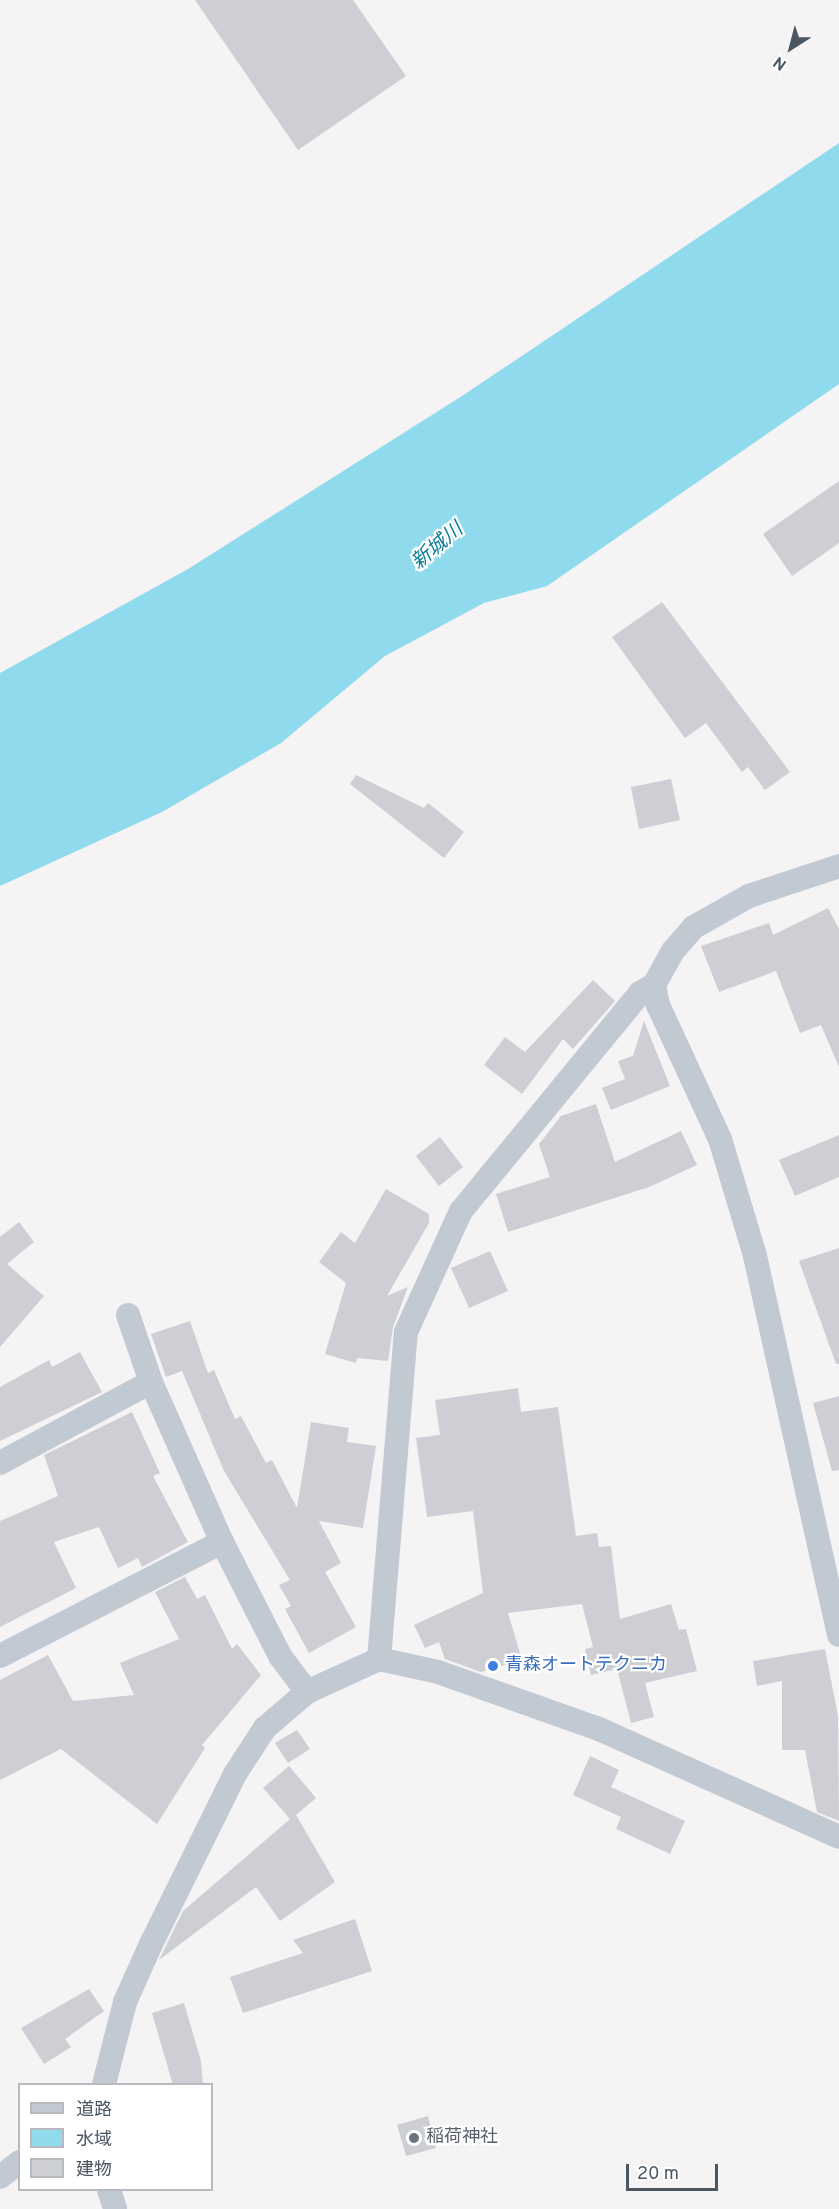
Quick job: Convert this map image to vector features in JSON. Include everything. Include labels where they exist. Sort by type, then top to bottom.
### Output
[{"type":"street","points":[[379,1659],[406,1332],[460,1211],[483,1179],[565,1091],[640,993],[654,985],[673,951],[719,910],[839,866]]},
{"type":"street","points":[[654,985],[657,1005],[720,1139],[755,1256],[839,1635]]},
{"type":"street","points":[[128,1315],[151,1382],[222,1542],[280,1656],[307,1692]]},
{"type":"street","points":[[0,1463],[151,1382]]},
{"type":"street","points":[[0,1656],[98,1610],[222,1542]]},
{"type":"street","points":[[99,2080],[125,2002],[235,1774],[265,1728],[307,1692],[379,1659],[438,1672],[599,1729],[839,1837]]},
{"type":"street","points":[[0,2177],[18,2164]]},
{"type":"street","points":[[109,2191],[115,2209]]},
{"type":"water","name":"新城川","points":[[839,143],[839,384],[547,586],[484,603],[385,656],[281,743],[162,812],[0,886],[0,673],[188,569],[462,396]]},
{"type":"building","points":[[195,0],[353,0],[406,76],[298,150]]},
{"type":"building","points":[[839,481],[839,543],[792,576],[763,534]]},
{"type":"building","points":[[662,602],[790,772],[765,790],[748,767],[742,772],[706,723],[685,738],[612,637]]},
{"type":"building","points":[[356,775],[424,808],[428,803],[464,832],[444,858],[350,784]]},
{"type":"building","points":[[671,779],[680,820],[639,829],[631,787]]},
{"type":"building","points":[[828,908],[839,929],[839,1067],[821,1025],[800,1033],[776,971],[719,992],[701,946],[769,923],[773,935]]},
{"type":"building","points":[[593,980],[615,1001],[573,1049],[563,1039],[522,1094],[484,1065],[505,1037],[525,1052]]},
{"type":"building","points":[[644,1021],[670,1086],[611,1110],[602,1088],[625,1079],[618,1061],[633,1056]]},
{"type":"building","points":[[596,1104],[615,1162],[681,1131],[697,1165],[649,1187],[508,1232],[496,1194],[550,1177],[539,1144],[561,1116]]},
{"type":"building","points":[[839,1135],[839,1177],[795,1196],[779,1160]]},
{"type":"building","points":[[440,1137],[463,1167],[439,1186],[416,1156]]},
{"type":"building","points":[[386,1189],[429,1214],[429,1223],[387,1296],[408,1287],[393,1327],[388,1361],[357,1358],[356,1363],[325,1354],[346,1283],[319,1262],[341,1232],[355,1243]]},
{"type":"building","points":[[19,1222],[34,1242],[7,1264],[44,1296],[0,1347],[0,1237]]},
{"type":"building","points":[[839,1248],[839,1364],[836,1364],[799,1261]]},
{"type":"building","points":[[490,1251],[508,1291],[469,1308],[451,1268]]},
{"type":"building","points":[[190,1321],[208,1373],[214,1370],[235,1419],[241,1416],[266,1463],[272,1460],[297,1508],[311,1422],[349,1428],[347,1442],[376,1446],[363,1528],[319,1521],[341,1563],[325,1572],[356,1627],[309,1653],[285,1609],[291,1606],[279,1585],[290,1580],[224,1471],[182,1371],[166,1377],[151,1334]]},
{"type":"building","points":[[80,1352],[102,1392],[0,1441],[0,1387],[49,1360],[52,1367]]},
{"type":"building","points":[[518,1388],[521,1412],[558,1407],[576,1536],[597,1533],[599,1547],[611,1546],[620,1619],[671,1604],[679,1630],[686,1629],[697,1671],[645,1683],[654,1717],[631,1723],[617,1669],[591,1675],[585,1649],[593,1647],[582,1604],[508,1613],[522,1660],[481,1672],[445,1659],[439,1642],[425,1648],[414,1625],[483,1593],[473,1511],[427,1517],[416,1438],[440,1435],[435,1400]]},
{"type":"building","points":[[839,1396],[839,1470],[832,1471],[813,1403]]},
{"type":"building","points":[[132,1412],[160,1473],[153,1476],[188,1542],[142,1567],[138,1558],[118,1568],[99,1527],[54,1542],[76,1588],[0,1627],[0,1521],[58,1496],[44,1455]]},
{"type":"building","points":[[185,1577],[197,1599],[205,1595],[232,1649],[237,1644],[261,1675],[202,1745],[205,1748],[157,1824],[61,1749],[0,1780],[0,1680],[48,1655],[73,1701],[134,1695],[120,1663],[179,1639],[155,1592]]},
{"type":"building","points":[[825,1649],[838,1716],[839,1821],[817,1812],[805,1750],[782,1750],[782,1681],[757,1686],[753,1661]]},
{"type":"building","points":[[297,1730],[310,1749],[288,1763],[275,1743]]},
{"type":"building","points":[[590,1756],[619,1770],[611,1787],[685,1821],[670,1854],[616,1829],[621,1817],[573,1795]]},
{"type":"building","points":[[289,1766],[316,1798],[296,1815],[335,1882],[280,1921],[256,1887],[159,1960],[183,1911],[290,1819],[263,1788]]},
{"type":"building","points":[[355,1919],[372,1971],[243,2013],[230,1977],[303,1953],[293,1940]]},
{"type":"building","points":[[89,1989],[104,2011],[65,2039],[71,2047],[44,2064],[21,2028]]},
{"type":"building","points":[[184,2003],[201,2061],[203,2083],[172,2083],[152,2013]]},
{"type":"building","points":[[428,2116],[436,2148],[406,2156],[397,2125]]},
{"type":"place","name":"青森オートテクニカ","points":[[493,1666]]},
{"type":"place","name":"稲荷神社","points":[[414,2138]]}]
